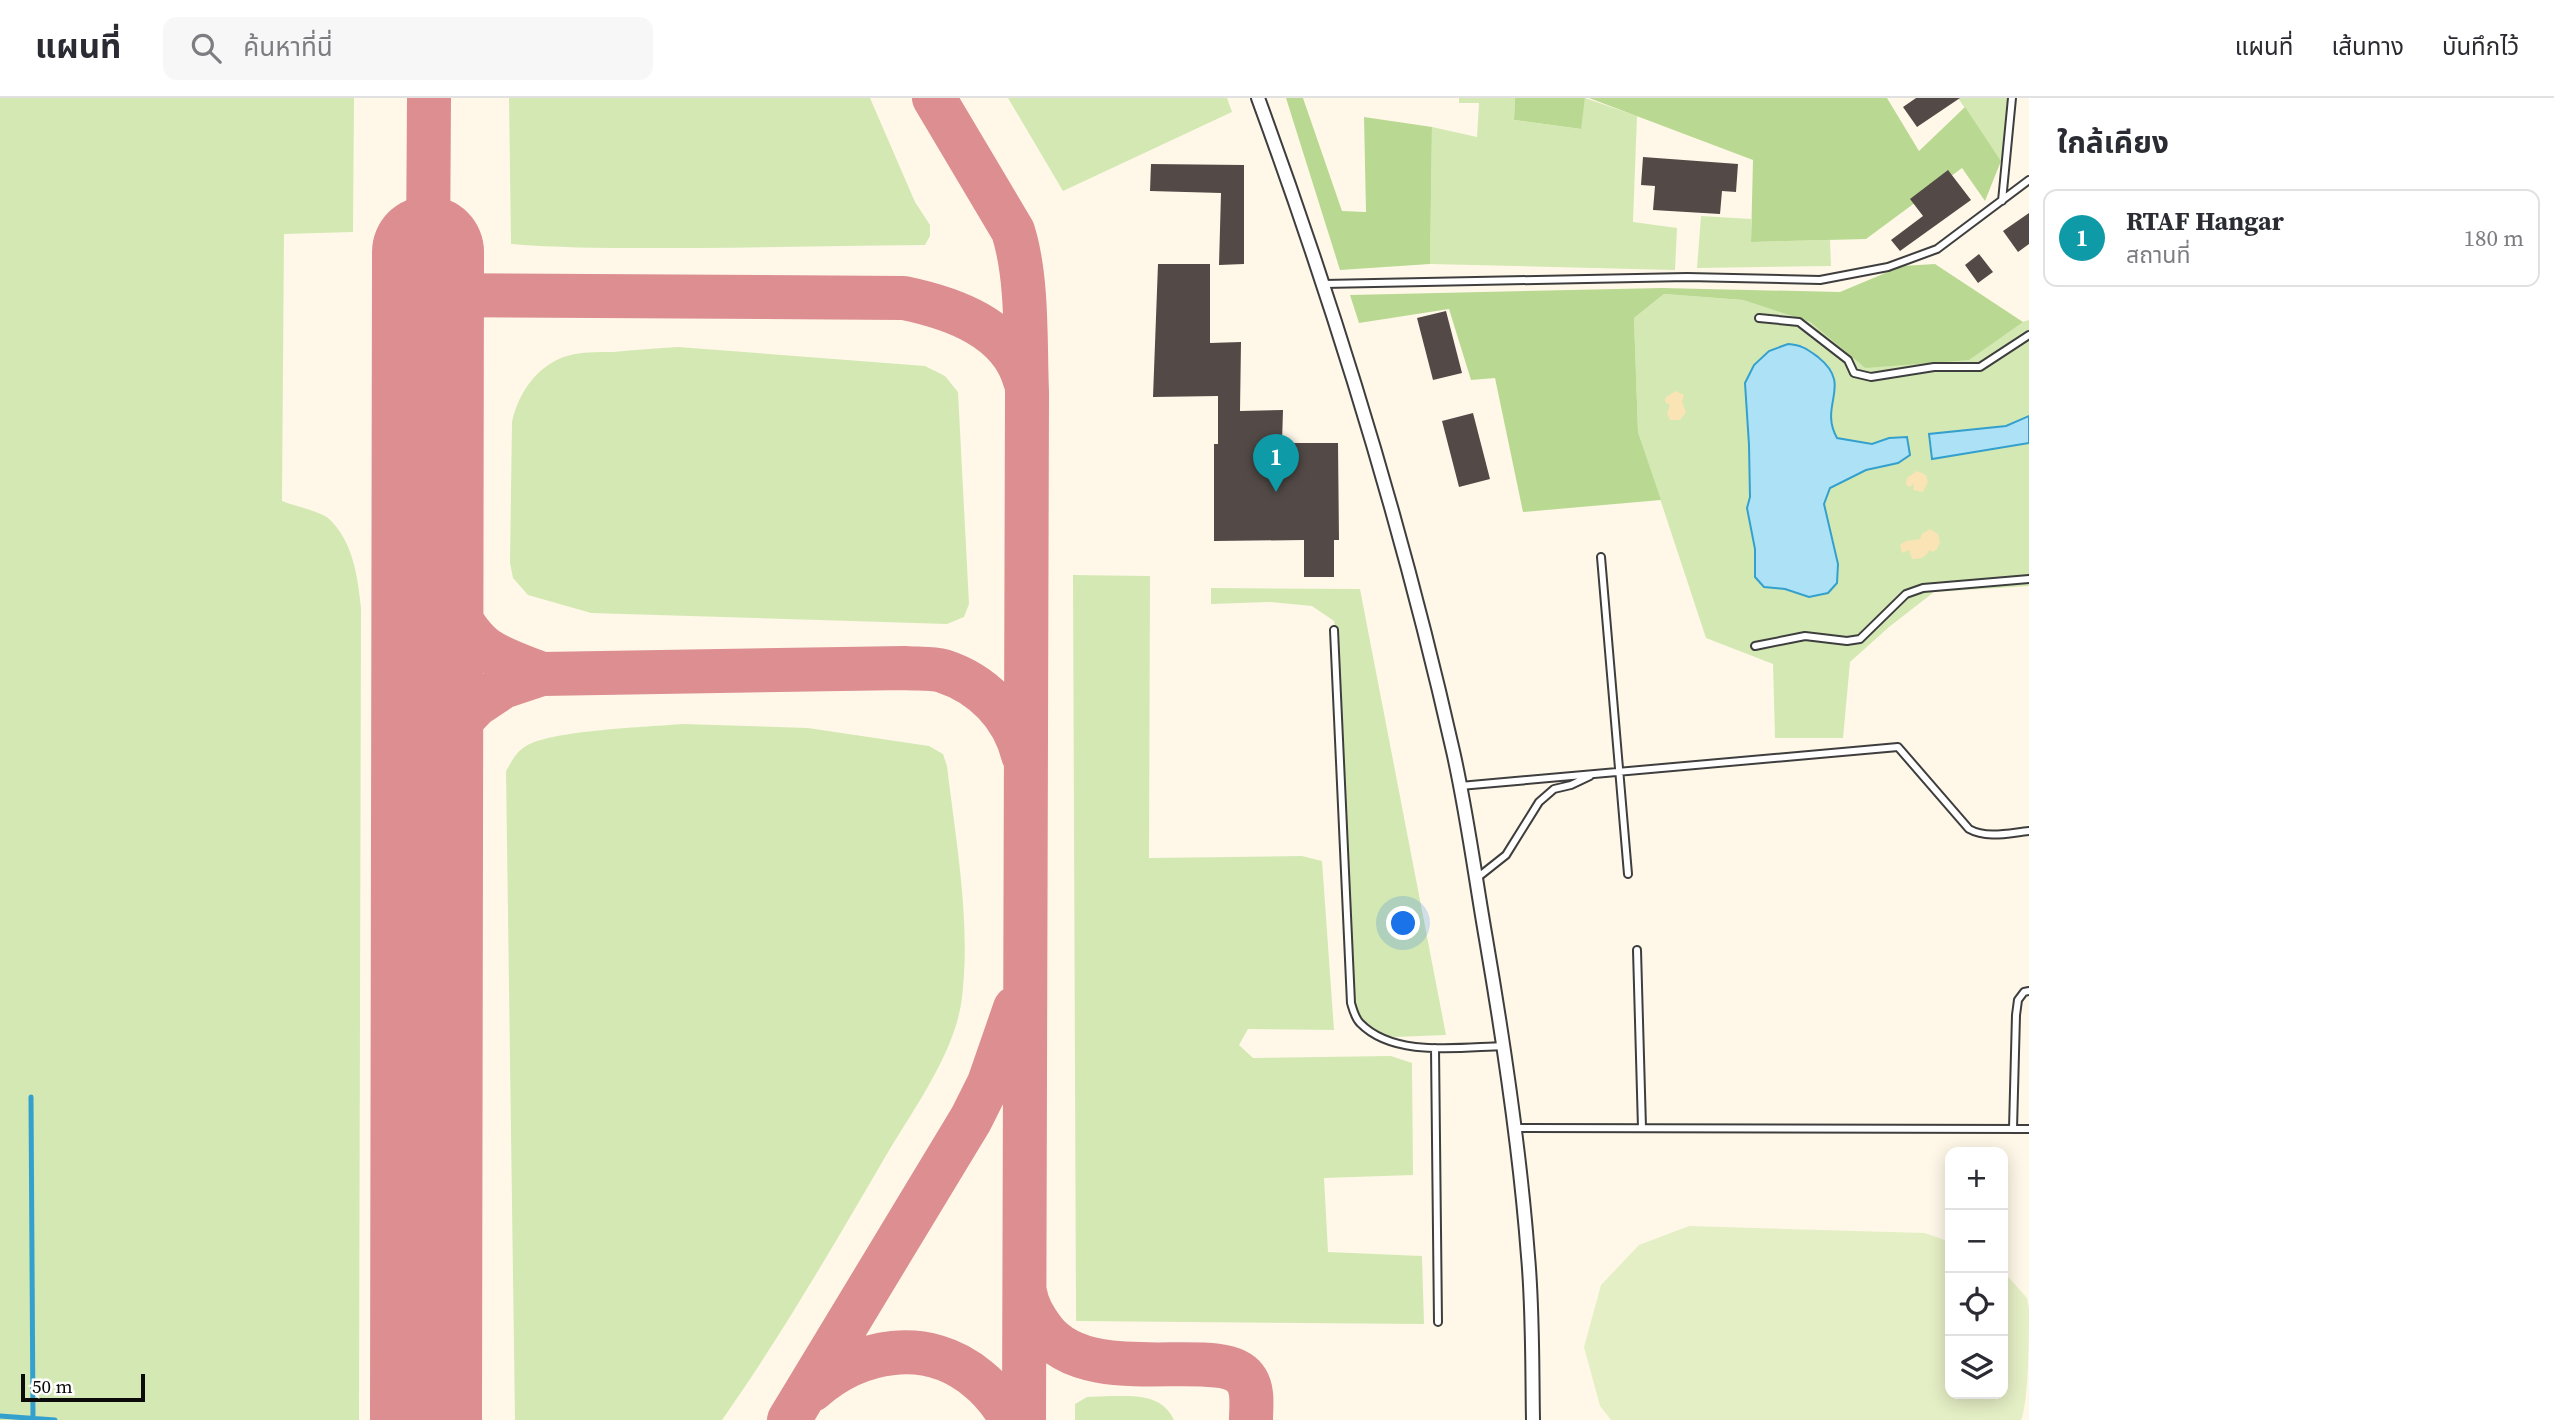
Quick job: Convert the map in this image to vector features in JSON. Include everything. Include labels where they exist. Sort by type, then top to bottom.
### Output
[{"type":"street","points":[[1261,99],[1324,284],[1379,462],[1421,616],[1460,786],[1504,1046],[1514,1128],[1528,1255],[1534,1420]]},
{"type":"lane","points":[[2002,201],[2012,98]]},
{"type":"lane","points":[[1324,284],[1687,277],[1820,279],[1888,267],[1937,249],[2029,180]]},
{"type":"lane","points":[[1759,318],[1799,322],[1848,360],[1854,373],[1871,377],[1934,367],[1980,366],[2029,335]]},
{"type":"lane","points":[[1601,557],[1628,874]]},
{"type":"lane","points":[[1755,646],[1805,636],[1847,641],[1860,639],[1906,594],[1923,588],[2029,579]]},
{"type":"lane","points":[[1334,630],[1351,1003],[1358,1021],[1376,1036],[1417,1048],[1504,1046]]},
{"type":"lane","points":[[1460,786],[1898,747],[1969,829],[1976,833],[1992,835],[2029,831]]},
{"type":"lane","points":[[1476,879],[1506,855],[1539,802],[1554,789],[1571,785],[1594,774]]},
{"type":"lane","points":[[1637,950],[1642,1128]]},
{"type":"lane","points":[[2013,1129],[2016,1014],[2018,1000],[2024,992],[2029,991]]},
{"type":"lane","points":[[1435,1048],[1437,1322]]},
{"type":"lane","points":[[1514,1128],[2029,1129]]},
{"type":"green space","points":[[0,98],[354,98],[353,232],[284,234],[282,501],[324,515],[336,527],[353,560],[361,608],[359,1420],[0,1420]]},
{"type":"green space","points":[[509,98],[870,98],[915,202],[930,225],[930,236],[925,245],[628,248],[511,244]]},
{"type":"green space","points":[[1008,98],[1227,98],[1232,112],[1063,191]]},
{"type":"green space","points":[[1286,98],[1303,98],[1342,211],[1366,212],[1364,117],[1432,127],[1430,264],[1340,270]]},
{"type":"green space","points":[[1459,98],[1515,98],[1514,120],[1580,129],[1585,98],[1637,116],[1633,222],[1677,228],[1675,270],[1430,264],[1432,127],[1477,137],[1479,103],[1459,103]]},
{"type":"green space","points":[[1515,98],[1585,98],[1581,129],[1514,120]]},
{"type":"green space","points":[[1589,98],[1887,98],[1919,151],[1965,107],[2001,161],[1985,201],[1962,168],[1866,239],[1751,242],[1753,160]]},
{"type":"green space","points":[[1958,98],[2011,98],[2001,161]]},
{"type":"green space","points":[[1701,216],[1751,219],[1751,242],[1830,240],[1831,266],[1697,268]]},
{"type":"green space","points":[[1935,264],[2023,322],[1969,360],[1865,368],[1810,322],[1743,300],[1664,294],[1634,318],[1638,432],[1661,500],[1523,512],[1495,378],[1471,380],[1449,309],[1359,323],[1350,295],[1663,288],[1840,292],[1902,266]]},
{"type":"green space","points":[[1664,294],[1743,300],[1810,322],[1865,368],[2029,320],[2029,416],[2006,426],[1929,435],[1933,459],[2029,443],[2029,586],[1934,592],[1850,662],[1843,738],[1775,738],[1773,664],[1706,638],[1638,432],[1634,318]],"holes":[[[1802,345],[1824,361],[1833,374],[1835,382],[1832,419],[1837,438],[1872,444],[1889,438],[1907,437],[1910,455],[1898,463],[1866,470],[1830,488],[1824,504],[1829,529],[1809,597],[1785,589],[1765,587],[1755,577],[1755,549],[1747,509],[1750,497],[1745,383]]]},
{"type":"green space","points":[[678,347],[925,366],[945,376],[958,392],[969,604],[964,617],[947,624],[591,613],[528,595],[513,578],[510,563],[512,422],[526,388],[542,370],[563,357],[589,352]]},
{"type":"green space","points":[[1073,575],[1150,576],[1149,858],[1302,856],[1322,861],[1334,1030],[1248,1029],[1239,1045],[1253,1058],[1391,1056],[1412,1063],[1413,1175],[1324,1178],[1328,1252],[1422,1256],[1424,1324],[1076,1321]]},
{"type":"green space","points":[[1211,588],[1360,589],[1446,1035],[1395,1037],[1369,1033],[1357,1013],[1349,985],[1338,646],[1334,621],[1312,606],[1269,602],[1211,604]]},
{"type":"green space","points":[[683,724],[808,728],[929,746],[943,754],[947,766],[964,911],[964,969],[958,1019],[942,1061],[919,1102],[785,1324],[722,1420],[515,1420],[506,771],[514,757],[526,746],[557,736]]},
{"type":"green space","points":[[1689,1226],[1925,1233],[1945,1240],[1945,1399],[2008,1399],[2008,1277],[2027,1298],[2029,1309],[2027,1383],[2021,1420],[1611,1420],[1600,1406],[1584,1347],[1601,1285],[1639,1245]]},
{"type":"green space","points":[[1087,1397],[1139,1397],[1155,1401],[1163,1405],[1174,1420],[1075,1420],[1075,1404]]},
{"type":"sand","points":[[1676,391],[1684,395],[1682,402],[1686,412],[1680,420],[1670,420],[1667,414],[1670,405],[1665,402],[1666,397]]},
{"type":"sand","points":[[1917,471],[1926,475],[1928,482],[1923,492],[1913,490],[1914,484],[1910,487],[1906,485],[1907,478]]},
{"type":"sand","points":[[1930,529],[1938,534],[1940,542],[1937,549],[1933,552],[1929,550],[1918,559],[1912,559],[1909,550],[1902,553],[1900,545],[1906,541],[1920,539],[1922,534]]},
{"type":"water","points":[[1788,344],[1804,348],[1828,367],[1835,386],[1831,415],[1837,438],[1872,444],[1889,438],[1907,437],[1910,455],[1898,463],[1866,470],[1830,488],[1824,504],[1838,564],[1837,583],[1828,593],[1809,597],[1785,589],[1764,587],[1755,577],[1755,549],[1747,508],[1750,497],[1745,383],[1754,365],[1769,351]]},
{"type":"water","points":[[2029,416],[2029,443],[1932,459],[1929,434],[2006,426]]},
{"type":"building","points":[[1916,98],[1960,98],[1917,127],[1903,107]]},
{"type":"building","points":[[1643,157],[1738,164],[1736,192],[1722,191],[1720,214],[1653,210],[1655,186],[1641,185]]},
{"type":"building","points":[[1151,164],[1244,165],[1244,264],[1219,265],[1221,193],[1150,191]]},
{"type":"building","points":[[1948,170],[1971,200],[1900,251],[1891,240],[1923,216],[1910,199]]},
{"type":"building","points":[[2029,213],[2029,244],[2018,252],[2003,231]]},
{"type":"building","points":[[1979,254],[1993,272],[1978,283],[1965,265]]},
{"type":"building","points":[[1158,264],[1210,264],[1210,343],[1241,342],[1240,411],[1283,410],[1282,443],[1338,443],[1339,540],[1334,540],[1334,577],[1304,577],[1304,540],[1214,541],[1214,444],[1218,444],[1218,396],[1153,397]]},
{"type":"building","points":[[1446,311],[1462,373],[1433,380],[1417,318]]},
{"type":"building","points":[[1473,413],[1490,479],[1459,487],[1442,421]]},
{"type":"waterway","points":[[31,1097],[33,1420]]},
{"type":"waterway","points":[[0,1416],[55,1420]]},
{"type":"taxiway","points":[[428,252],[429,98]]},
{"type":"taxiway","points":[[934,98],[1013,231],[1021,269],[1026,331],[1024,1420]]},
{"type":"taxiway","points":[[428,295],[904,298],[941,308],[977,323],[1007,347],[1018,363],[1025,381]]},
{"type":"taxiway","points":[[427,527],[448,593],[475,639],[499,657],[542,674]]},
{"type":"taxiway","points":[[427,822],[438,762],[453,729],[476,705],[503,687],[542,674],[905,668],[939,670],[971,684],[994,703],[1012,727],[1023,755]]},
{"type":"taxiway","points":[[789,1420],[971,1119],[989,1083],[1015,1008]]},
{"type":"taxiway","points":[[1025,1292],[1031,1312],[1043,1330],[1064,1348],[1090,1359],[1121,1363],[1209,1365],[1231,1369],[1245,1378],[1250,1387],[1251,1420]]},
{"type":"taxiway","points":[[812,1390],[830,1376],[871,1357],[915,1353],[958,1365],[988,1388],[1012,1420]]},
{"type":"runway","points":[[426,1420],[428,252]]},
{"type":"place","name":"RTAF Hangar","points":[[1276,492]]}]
